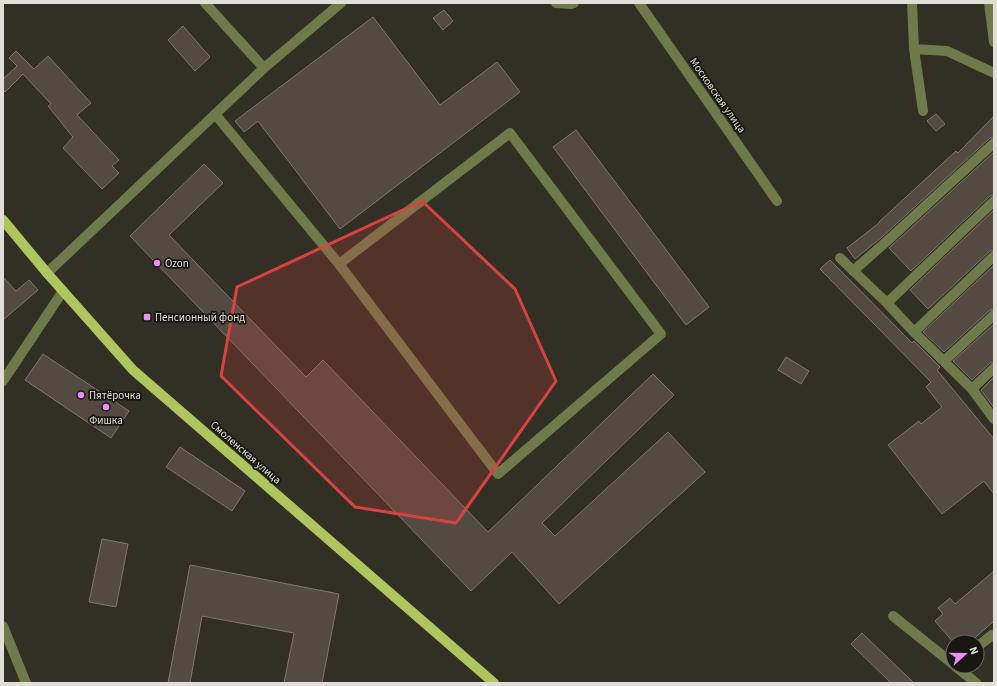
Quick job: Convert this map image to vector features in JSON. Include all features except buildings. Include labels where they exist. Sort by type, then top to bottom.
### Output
[{"type":"main road","name":"Смоленская улица","points":[[3,220],[47,273],[133,370],[494,683]]},
{"type":"street","points":[[205,3],[264,68]]},
{"type":"street","points":[[47,273],[264,68],[341,3]]},
{"type":"street","points":[[556,3],[574,3]]},
{"type":"street","name":"Московская улица","points":[[640,3],[777,201]]},
{"type":"street","points":[[912,3],[914,48],[923,111]]},
{"type":"street","points":[[989,3],[994,42]]},
{"type":"street","points":[[914,48],[947,51],[994,73]]},
{"type":"street","points":[[215,114],[339,264],[498,474],[661,334],[510,133],[339,264]]},
{"type":"street","points":[[853,270],[886,242],[994,143]]},
{"type":"street","points":[[887,303],[994,201]]},
{"type":"street","points":[[914,332],[994,256]]},
{"type":"street","points":[[840,258],[972,389],[994,419]]},
{"type":"street","points":[[5,374],[64,291]]},
{"type":"street","points":[[944,361],[994,315]]},
{"type":"street","points":[[972,389],[994,368]]},
{"type":"street","points":[[893,616],[945,658]]},
{"type":"street","points":[[3,626],[26,683]]},
{"type":"street","points":[[985,641],[992,635],[994,637]]},
{"type":"street","points":[[965,674],[976,683]]},
{"type":"highlighted area","points":[[422,201],[515,289],[556,381],[456,523],[355,507],[221,376],[237,287]]},
{"type":"place","name":"Ozon","points":[[157,263]]},
{"type":"place","name":"Пенсионный фонд","points":[[147,317]]},
{"type":"place","name":"Пятёрочка","points":[[81,395]]},
{"type":"place","name":"Фишка","points":[[106,407]]}]
